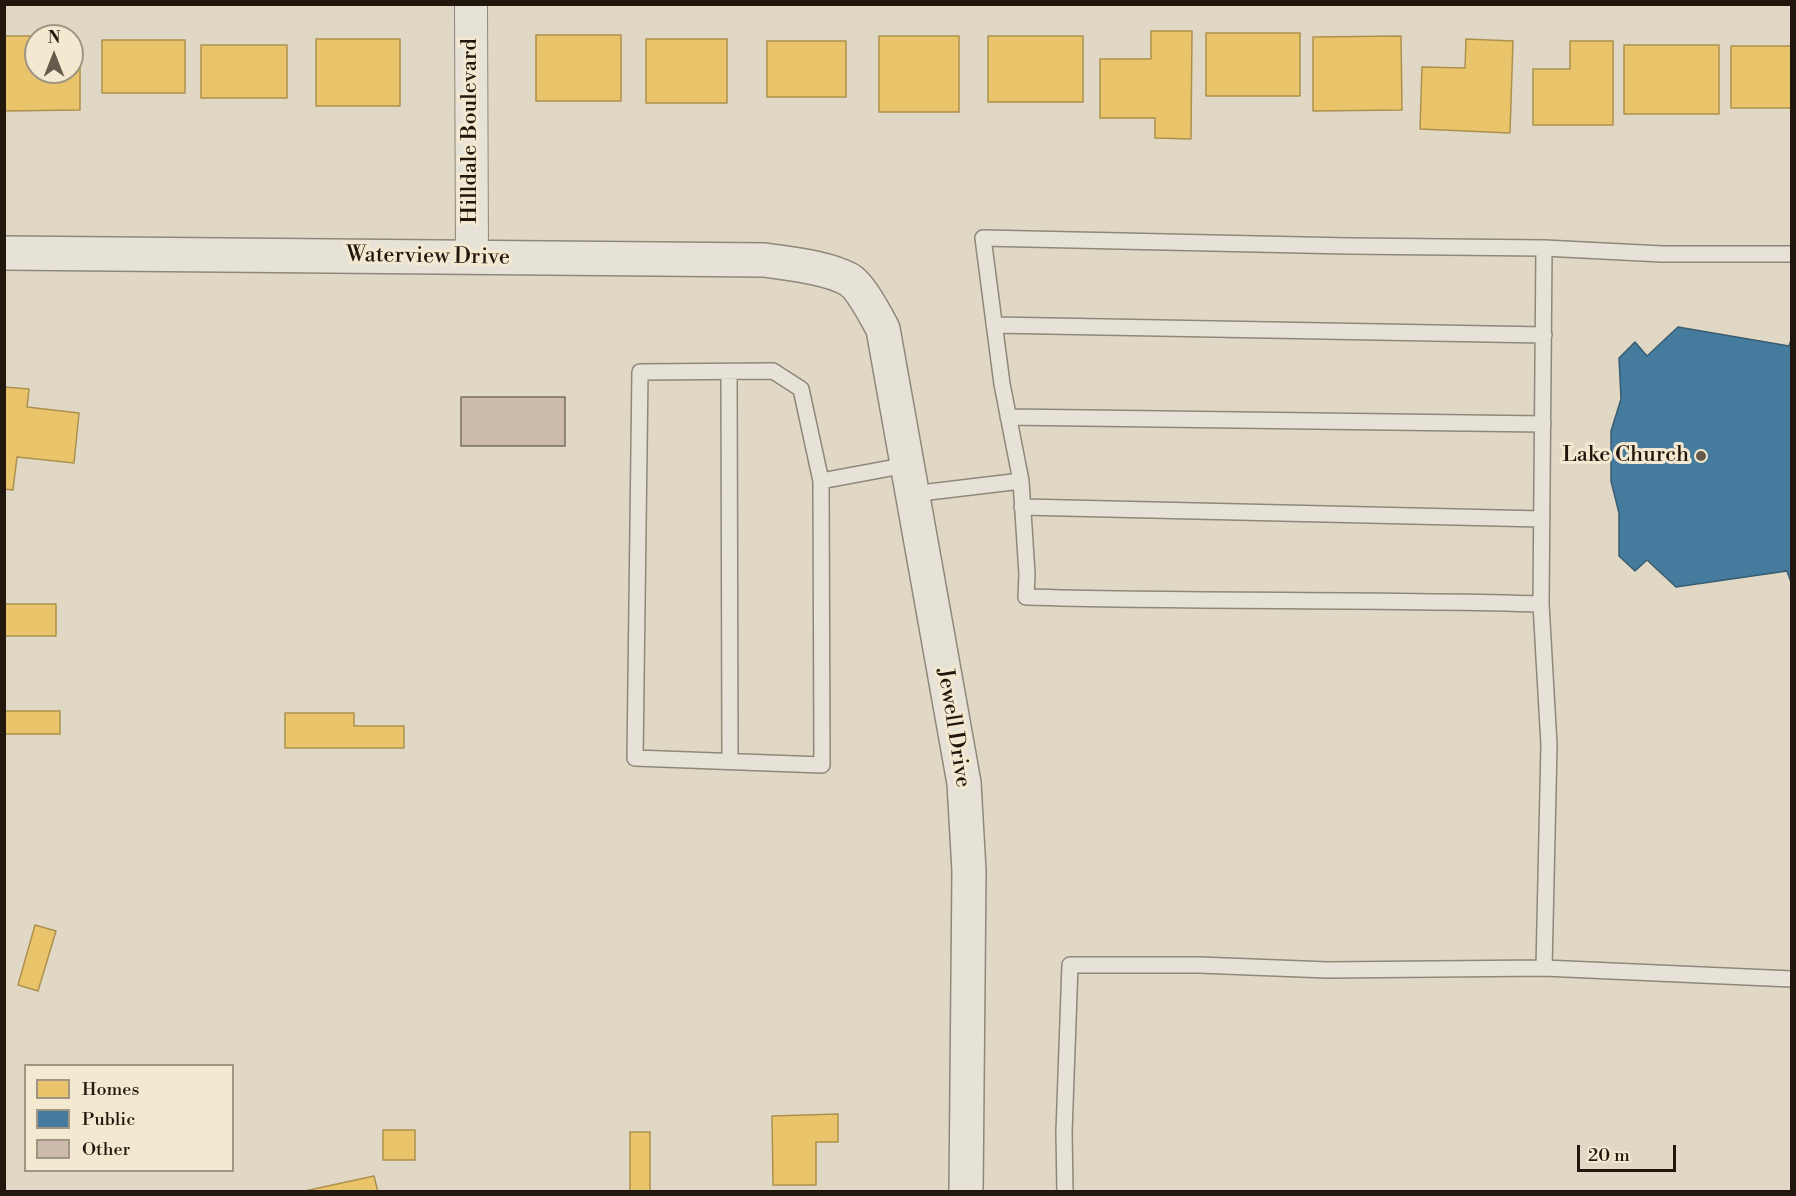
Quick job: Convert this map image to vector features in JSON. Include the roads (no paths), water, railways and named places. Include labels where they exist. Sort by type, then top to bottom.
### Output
[{"type":"street","name":"Hilldale Boulevard","points":[[471,4],[472,257]]},
{"type":"street","name":"Waterview Drive","points":[[4,253],[765,260],[804,265],[850,280]]},
{"type":"street","name":"Jewell Drive","points":[[850,280],[870,306],[883,329],[964,783],[969,871],[966,1191]]},
{"type":"lane","points":[[1541,604],[1421,600],[1135,600],[1026,597],[1027,574],[1021,481],[1008,417],[983,238],[1544,248],[1662,254],[1791,254]]},
{"type":"lane","points":[[1544,248],[1541,604],[1549,745],[1544,968]]},
{"type":"lane","points":[[994,325],[1544,335]]},
{"type":"lane","points":[[773,371],[801,389],[820,481],[822,765],[635,758],[640,372],[729,372],[773,371]]},
{"type":"lane","points":[[729,372],[730,762]]},
{"type":"lane","points":[[1008,417],[1543,424]]},
{"type":"lane","points":[[820,481],[1021,481]]},
{"type":"lane","points":[[1022,507],[1542,519]]},
{"type":"lane","points":[[1065,1191],[1064,1132],[1070,965],[1199,965],[1328,970],[1544,968],[1791,979]]},
{"type":"place","name":"Lake Church","points":[[1701,456]]}]
